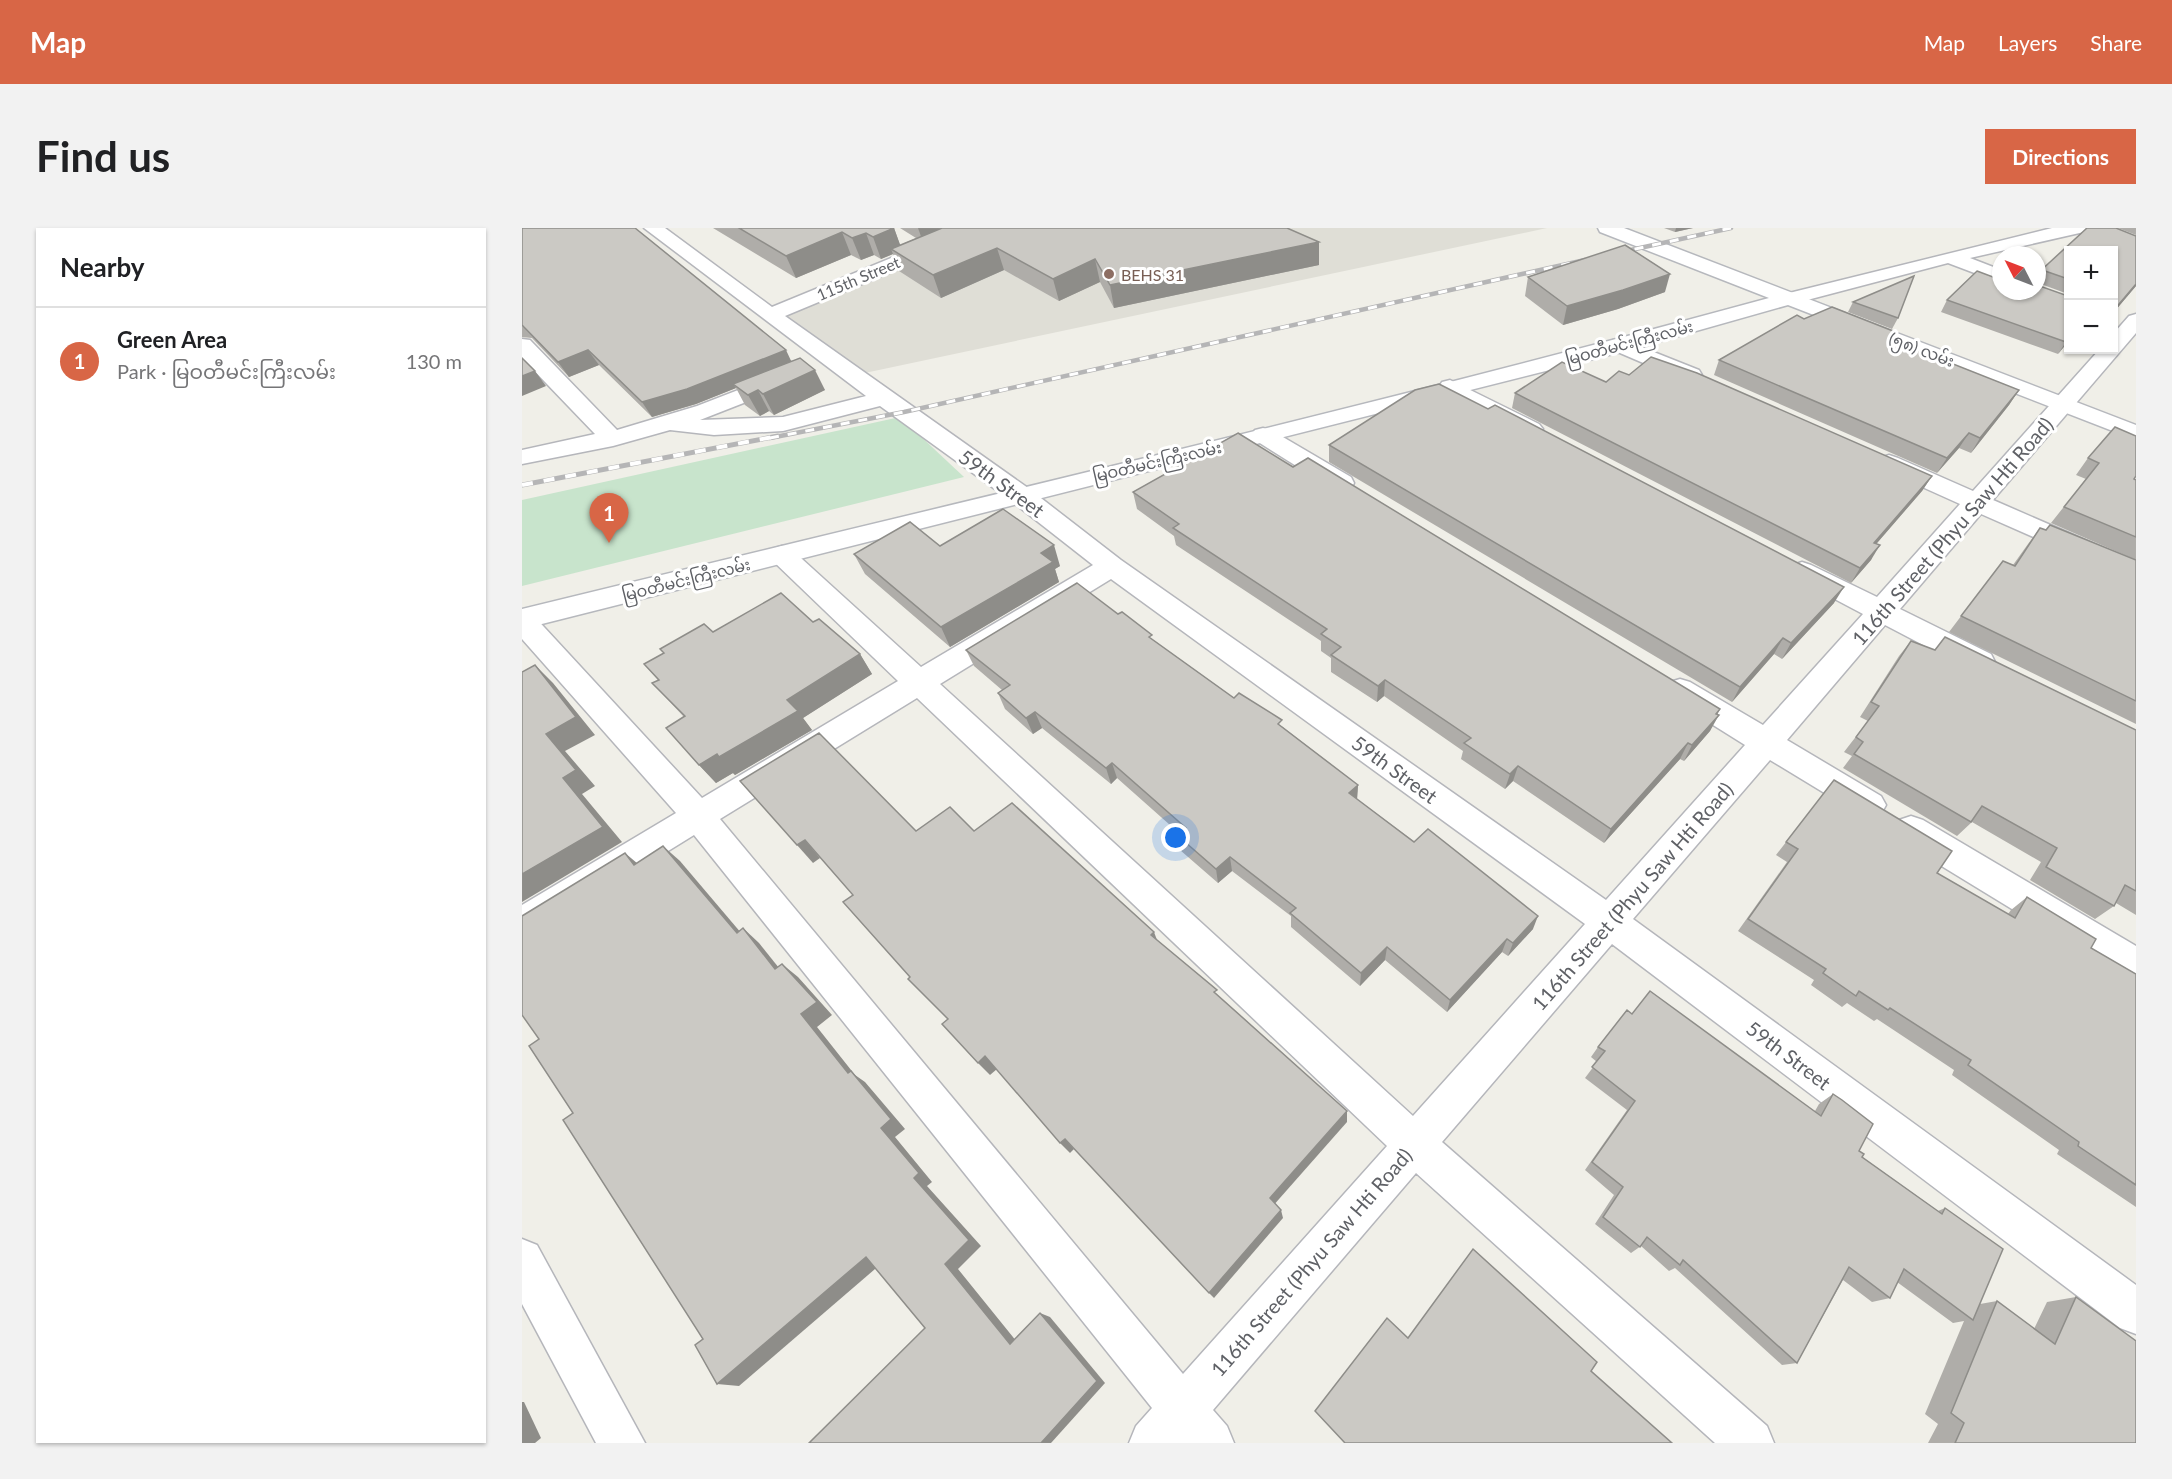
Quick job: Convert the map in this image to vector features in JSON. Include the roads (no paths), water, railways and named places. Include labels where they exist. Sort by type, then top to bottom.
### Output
[{"type":"street","name":"59th Street","points":[[653,228],[770,315],[814,367],[884,398],[1019,494],[1112,566],[1609,922],[2136,1312]]},
{"type":"street","name":"115th Street","points":[[770,315],[980,228]]},
{"type":"street","name":"(၅၈) လမ်း","points":[[1607,228],[2136,433]]},
{"type":"street","name":"မြဝတီမင်းကြီးလမ်း","points":[[522,620],[1621,345],[1949,257],[2077,228]]},
{"type":"street","points":[[902,240],[921,252]]},
{"type":"street","points":[[1949,257],[1992,274]]},
{"type":"street","name":"116th Street (Phyu Saw Hti Road)","points":[[1153,1443],[2062,404],[2125,329]]},
{"type":"street","points":[[522,345],[613,439]]},
{"type":"street","points":[[1621,345],[1707,383]]},
{"type":"street","points":[[522,457],[613,439],[665,424],[814,367]]},
{"type":"street","points":[[1450,387],[1555,442]]},
{"type":"street","points":[[665,424],[714,428],[774,425],[884,398]]},
{"type":"street","points":[[1263,435],[1364,497]]},
{"type":"street","points":[[1869,454],[2136,573]]},
{"type":"street","points":[[782,555],[1414,1144],[1750,1443]]},
{"type":"street","points":[[1775,557],[2008,676]]},
{"type":"street","points":[[522,923],[1112,566]]},
{"type":"street","points":[[522,620],[698,816],[1210,1443]]},
{"type":"street","points":[[1656,675],[2136,965]]},
{"type":"street","points":[[522,1260],[621,1443]]},
{"type":"railway","points":[[1617,253],[1731,228]]},
{"type":"railway","points":[[770,438],[904,412],[1585,260]]},
{"type":"railway","points":[[522,485],[778,436]]},
{"type":"place","name":"BEHS 31","points":[[1109,274]]},
{"type":"place","name":"Green Area","points":[[609,543]]}]
